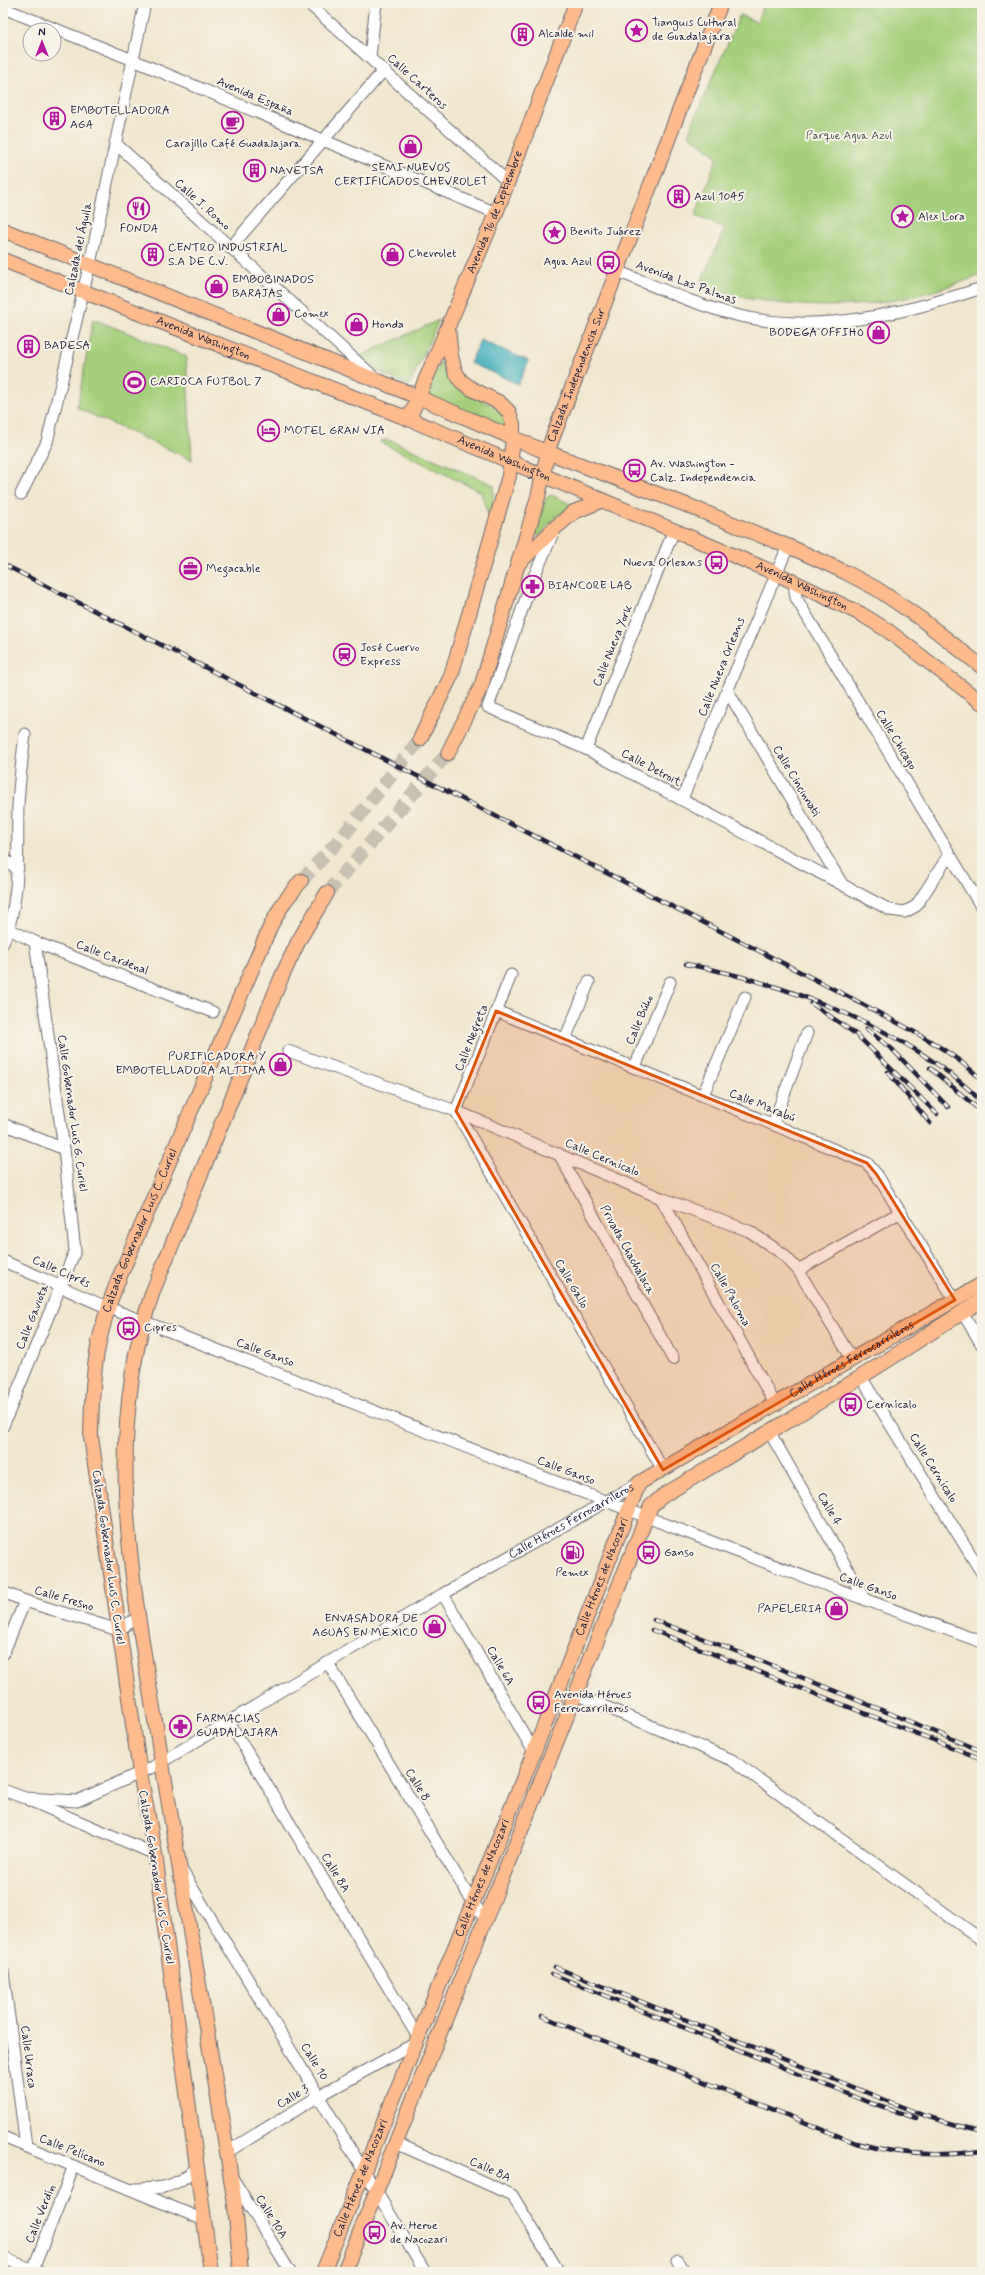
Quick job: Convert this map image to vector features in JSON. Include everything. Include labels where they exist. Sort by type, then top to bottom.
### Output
[{"type":"main road","name":"Avenida 16 de Septiembre","points":[[409,419],[496,213],[576,3]]},
{"type":"main road","name":"Calzada Independencia Sur","points":[[448,753],[481,687],[520,562],[548,452],[721,3]]},
{"type":"main road","name":"Avenida Washington","points":[[3,230],[418,397],[513,438],[788,546],[845,572],[877,589],[921,619],[982,667]]},
{"type":"main road","name":"Avenida Washington","points":[[3,260],[409,419],[775,573],[861,614],[887,630],[982,703]]},
{"type":"main road","points":[[420,739],[451,676],[481,578],[509,476],[513,438],[513,424],[509,412],[500,403],[472,389],[462,381],[455,371],[451,356],[448,328]]},
{"type":"main road","points":[[520,562],[556,527],[574,512],[603,500]]},
{"type":"main road","name":"Calzada Gobernador Luis C. Curiel","points":[[211,2272],[155,1854],[140,1773],[118,1630],[91,1437],[92,1386],[95,1355],[108,1307],[271,925],[284,902],[301,881]]},
{"type":"main road","name":"Calzada Gobernador Luis C. Curiel","points":[[241,2272],[227,2152],[139,1617],[126,1515],[124,1472],[128,1397],[134,1357],[143,1319],[282,976],[299,940],[327,893]]},
{"type":"main road","name":"Calle Héroes Ferrocarrileros","points":[[639,1483],[982,1284]]},
{"type":"main road","name":"Calle Héroes Ferrocarrileros","points":[[646,1516],[651,1506],[664,1495],[769,1431],[862,1377],[982,1300]]},
{"type":"main road","name":"Calle Héroes de Nacozari","points":[[323,2272],[472,1901],[534,1752],[630,1510],[639,1483]]},
{"type":"main road","name":"Calle Héroes de Nacozari","points":[[344,2272],[646,1516]]},
{"type":"street","name":"Calzada del Águila","points":[[21,494],[47,442],[83,292],[145,3]]},
{"type":"street","name":"Calle Carteros","points":[[308,3],[508,182]]},
{"type":"street","points":[[370,58],[376,3]]},
{"type":"street","name":"Avenida España","points":[[3,8],[133,60],[496,213]]},
{"type":"street","points":[[230,248],[384,70]]},
{"type":"street","name":"Calle J. Romo","points":[[115,143],[380,382]]},
{"type":"street","name":"Avenida Las Palmas","points":[[617,271],[716,310],[762,320],[786,323],[846,321],[881,317],[982,288]]},
{"type":"street","name":"Calle Detroit","points":[[556,527],[532,581],[488,707],[586,749],[890,910],[905,912],[916,906],[949,855]]},
{"type":"street","name":"Calle Nueva York","points":[[586,749],[674,530]]},
{"type":"street","name":"Calle Nueva Orleans","points":[[682,799],[775,573],[788,546]]},
{"type":"street","name":"Calle Chicago","points":[[794,582],[796,598],[982,908]]},
{"type":"street","name":"Calle Cincinnati","points":[[727,690],[843,885]]},
{"type":"street","points":[[3,943],[18,869],[20,778],[25,734]]},
{"type":"street","points":[[3,859],[18,869]]},
{"type":"street","name":"Calle Cardenal","points":[[6,927],[35,942],[213,1012]]},
{"type":"street","name":"Calle Gobernador Luis G. Curiel","points":[[35,942],[64,1149],[75,1251],[60,1285]]},
{"type":"street","name":"Calle Negreta","points":[[456,1111],[511,975]]},
{"type":"street","points":[[565,1039],[589,982]]},
{"type":"street","name":"Calle Búho","points":[[635,1067],[670,982]]},
{"type":"street","points":[[703,1095],[745,996]]},
{"type":"street","name":"Calle Marabú","points":[[496,1011],[867,1163],[877,1175],[901,1212],[954,1300]]},
{"type":"street","points":[[773,1124],[806,1033]]},
{"type":"street","name":"Calle Cernícalo","points":[[288,1051],[456,1111],[661,1198],[749,1231],[783,1254],[798,1270],[852,1359]]},
{"type":"street","name":"Calle Gallo","points":[[456,1111],[663,1470]]},
{"type":"street","points":[[3,1124],[64,1149]]},
{"type":"street","name":"Privada Chachalaca","points":[[559,1154],[672,1359]]},
{"type":"street","name":"Calle Paloma","points":[[661,1198],[775,1404]]},
{"type":"street","points":[[798,1270],[901,1212]]},
{"type":"street","name":"Calle Ciprés","points":[[3,1261],[108,1307],[143,1319]]},
{"type":"street","name":"Calle Gaviota","points":[[3,1426],[60,1285]]},
{"type":"street","points":[[962,1312],[982,1345]]},
{"type":"street","name":"Calle Ganso","points":[[143,1319],[606,1501],[865,1600],[982,1642]]},
{"type":"street","name":"Calle Cernícalo","points":[[862,1377],[982,1573]]},
{"type":"street","name":"Calle 4","points":[[769,1431],[865,1600]]},
{"type":"street","name":"Calle Héroes Ferrocarrileros","points":[[24,1798],[77,1801],[162,1762],[444,1594],[639,1483]]},
{"type":"street","name":"Calle Fresno","points":[[3,1592],[25,1601],[118,1630]]},
{"type":"street","name":"Calle 6A","points":[[444,1594],[534,1752]]},
{"type":"street","points":[[3,1654],[25,1601]]},
{"type":"street","points":[[118,1630],[139,1617]]},
{"type":"street","name":"Calle 8","points":[[328,1663],[472,1901],[485,1919]]},
{"type":"street","points":[[575,1694],[732,1760],[982,1940]]},
{"type":"street","name":"Calle 8A","points":[[229,1722],[417,2040]]},
{"type":"street","points":[[3,1790],[155,1854]]},
{"type":"street","name":"Calle 10","points":[[179,1866],[320,2096],[425,2272]]},
{"type":"street","name":"Calle Urraca","points":[[3,1972],[7,2022],[26,2146]]},
{"type":"street","name":"Calle 3","points":[[227,2152],[417,2040]]},
{"type":"street","name":"Calle Pelícano","points":[[3,2137],[204,2220]]},
{"type":"street","name":"Calle 8A","points":[[396,2143],[512,2195],[559,2272]]},
{"type":"street","name":"Calle Verdín","points":[[35,2271],[74,2166]]},
{"type":"street","name":"Calle Pelícano","points":[[132,2189],[169,2187],[185,2178],[198,2168]]},
{"type":"street","name":"Calle 10A","points":[[230,2176],[290,2272]]},
{"type":"street","points":[[3,2258],[35,2271]]},
{"type":"street","points":[[678,2262],[685,2272]]},
{"type":"highlighted area","points":[[496,1011],[855,1157],[867,1163],[877,1175],[955,1300],[663,1470],[456,1111]]},
{"type":"green space","name":"Parque Agua Azul","points":[[764,3],[982,3],[982,275],[916,296],[876,303],[832,306],[787,304],[765,301],[699,286],[725,228],[695,216],[717,157],[688,134],[740,15],[757,22]]},
{"type":"green space","name":"CARIOCA FUTBOL 7","points":[[93,319],[186,356],[192,460],[77,408]]},
{"type":"green space","points":[[439,320],[409,386],[375,370],[360,356]]},
{"type":"green space","points":[[442,358],[446,374],[456,388],[497,408],[504,418],[506,429],[426,396]]},
{"type":"green space","points":[[385,440],[392,441],[494,485],[491,525],[481,492],[380,442]]},
{"type":"green space","points":[[551,495],[575,506],[555,517],[540,536],[534,534],[546,498]]},
{"type":"water","points":[[480,340],[529,361],[518,384],[470,363]]},
{"type":"tunnel","points":[[301,881],[343,836],[420,739]]},
{"type":"tunnel","points":[[327,893],[448,753]]},
{"type":"railway","points":[[3,564],[851,998],[936,1045],[968,1067],[982,1080]]},
{"type":"railway","points":[[686,964],[724,972],[764,983],[844,1013],[883,1031],[919,1052],[953,1076],[982,1102]]},
{"type":"railway","points":[[811,1003],[857,1035],[937,1114]]},
{"type":"railway","points":[[866,1029],[892,1049],[948,1107]]},
{"type":"railway","points":[[930,1068],[982,1112]]},
{"type":"railway","points":[[888,1072],[930,1123]]},
{"type":"railway","points":[[654,1620],[759,1660],[982,1751]]},
{"type":"railway","points":[[652,1630],[982,1759]]},
{"type":"railway","points":[[555,1967],[925,2116],[982,2132]]},
{"type":"railway","points":[[552,1974],[870,2103],[916,2118]]},
{"type":"railway","points":[[542,2016],[856,2143],[887,2150],[919,2154],[950,2154],[982,2151]]},
{"type":"place","name":"Tianguis Cultural de Guadalajara","points":[[636,30]]},
{"type":"place","name":"Alcalde mil","points":[[523,34]]},
{"type":"place","name":"EMBOTELLADORA AGA","points":[[55,118]]},
{"type":"place","name":"Carajillo Café Guadalajara","points":[[233,123]]},
{"type":"place","name":"SEMI NUEVOS CERTIFICADOS CHEVROLET","points":[[411,147]]},
{"type":"place","name":"NAVETSA","points":[[254,171]]},
{"type":"place","name":"Azul 1045","points":[[679,197]]},
{"type":"place","name":"FONDA","points":[[139,208]]},
{"type":"place","name":"Alex Lora","points":[[903,217]]},
{"type":"place","name":"Benito Juárez","points":[[554,232]]},
{"type":"place","name":"Chevrolet","points":[[392,254]]},
{"type":"place","name":"CENTRO INDUSTRIAL S.A DE C.V.","points":[[153,255]]},
{"type":"place","name":"Agua Azul","points":[[608,262]]},
{"type":"place","name":"EMBOBINADOS BARAJAS","points":[[217,287]]},
{"type":"place","name":"Comex","points":[[278,314]]},
{"type":"place","name":"Honda","points":[[357,325]]},
{"type":"place","name":"BODEGA OFFIHO","points":[[879,333]]},
{"type":"place","name":"BADESA","points":[[28,346]]},
{"type":"place","name":"CARIOCA FUTBOL 7","points":[[135,382]]},
{"type":"place","name":"MOTEL GRAN VIA","points":[[268,431]]},
{"type":"place","name":"Av. Washington - Calz. Independencia","points":[[634,471]]},
{"type":"place","name":"Nueva Orleans","points":[[717,563]]},
{"type":"place","name":"Megacable","points":[[191,569]]},
{"type":"place","name":"BIANCORE LAB","points":[[532,586]]},
{"type":"place","name":"José Cuervo Express","points":[[344,655]]},
{"type":"place","name":"PURIFICADORA Y EMBOTELLADORA ALTIMA","points":[[281,1064]]},
{"type":"place","name":"Cipres","points":[[129,1328]]},
{"type":"place","name":"Cernícalo","points":[[851,1405]]},
{"type":"place","name":"Pemex","points":[[572,1552]]},
{"type":"place","name":"Ganso","points":[[648,1553]]},
{"type":"place","name":"PAPELERIA","points":[[837,1609]]},
{"type":"place","name":"ENVASADORA DE AGUAS EN MEXICO","points":[[434,1626]]},
{"type":"place","name":"Avenida Héroes Ferrocarrileros","points":[[539,1702]]},
{"type":"place","name":"FARMACIAS GUADALAJARA","points":[[180,1726]]},
{"type":"place","name":"Av. Heroe de Nacozari","points":[[375,2233]]}]
